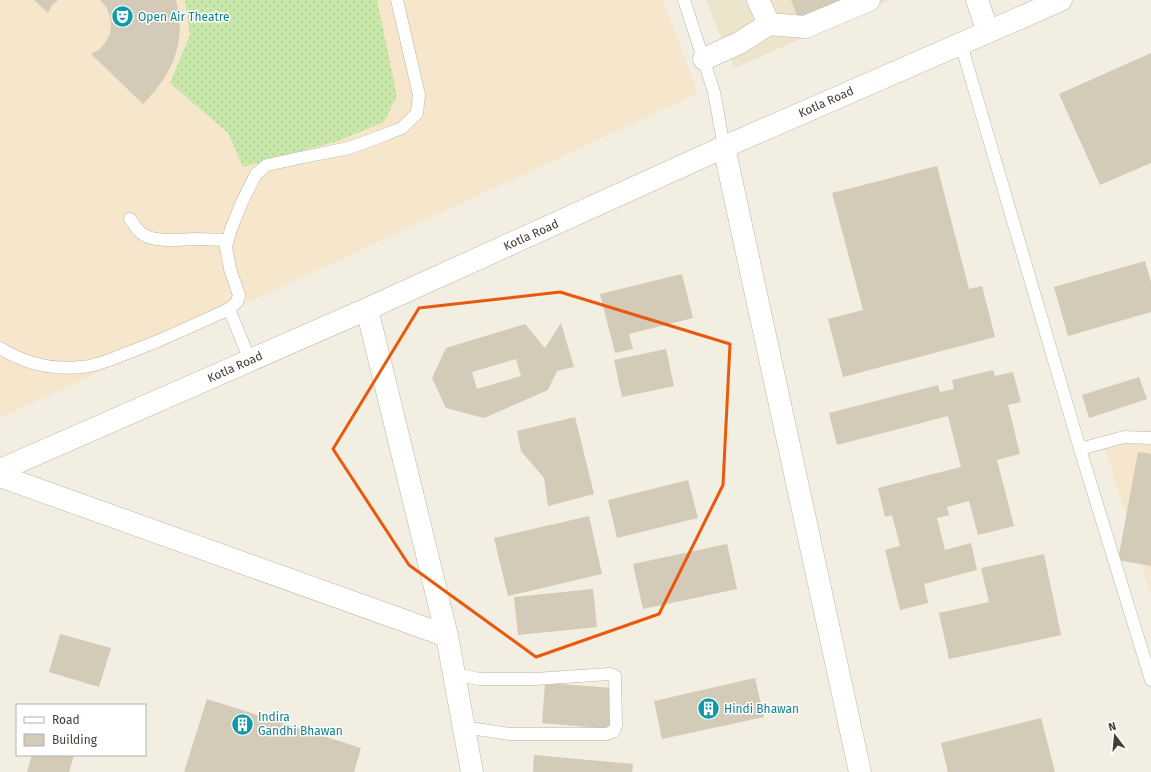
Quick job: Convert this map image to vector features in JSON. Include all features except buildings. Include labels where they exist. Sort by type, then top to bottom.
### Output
[{"type":"street","points":[[758,0],[769,24]]},
{"type":"street","points":[[704,59],[739,43],[769,24],[805,27],[869,0]]},
{"type":"street","points":[[977,0],[988,32]]},
{"type":"street","name":"Kotla Road","points":[[0,470],[368,309],[724,147],[1061,0]]},
{"type":"street","points":[[724,147],[860,772]]},
{"type":"street","points":[[368,309],[446,636],[472,772]]},
{"type":"street","points":[[0,476],[446,636]]},
{"type":"lane","points":[[0,348],[12,356],[34,363],[55,367],[82,367],[102,362],[140,348],[229,309],[237,302],[239,295],[230,269],[226,247],[242,202],[256,174],[267,165],[349,148],[402,128],[417,113],[419,95],[397,0]]},
{"type":"lane","points":[[684,0],[714,92],[724,147]]},
{"type":"lane","points":[[961,44],[1080,449],[1151,680]]},
{"type":"lane","points":[[130,218],[136,228],[144,235],[156,238],[182,241],[196,239],[228,240]]},
{"type":"lane","points":[[229,309],[250,360]]},
{"type":"lane","points":[[1080,449],[1124,437],[1151,436]]},
{"type":"lane","points":[[454,674],[479,679],[535,679],[610,674],[615,676],[616,725],[614,731],[607,734],[510,734],[463,727]]},
{"type":"highlighted area","points":[[560,292],[730,344],[723,485],[659,614],[536,657],[409,565],[333,449],[419,308]]},
{"type":"shaded area","points":[[0,0],[663,0],[698,93],[0,418]]},
{"type":"shaded area","points":[[706,0],[890,0],[734,68]]},
{"type":"shaded area","points":[[1151,428],[1151,595],[1105,448]]},
{"type":"green space","points":[[185,0],[377,0],[397,96],[384,122],[338,141],[243,167],[228,133],[170,83],[190,35]]},
{"type":"place","name":"Open Air Theatre","points":[[123,17]]},
{"type":"place","name":"Hindi Bhawan","points":[[709,709]]},
{"type":"place","name":"Indira Gandhi Bhawan","points":[[242,724]]}]
